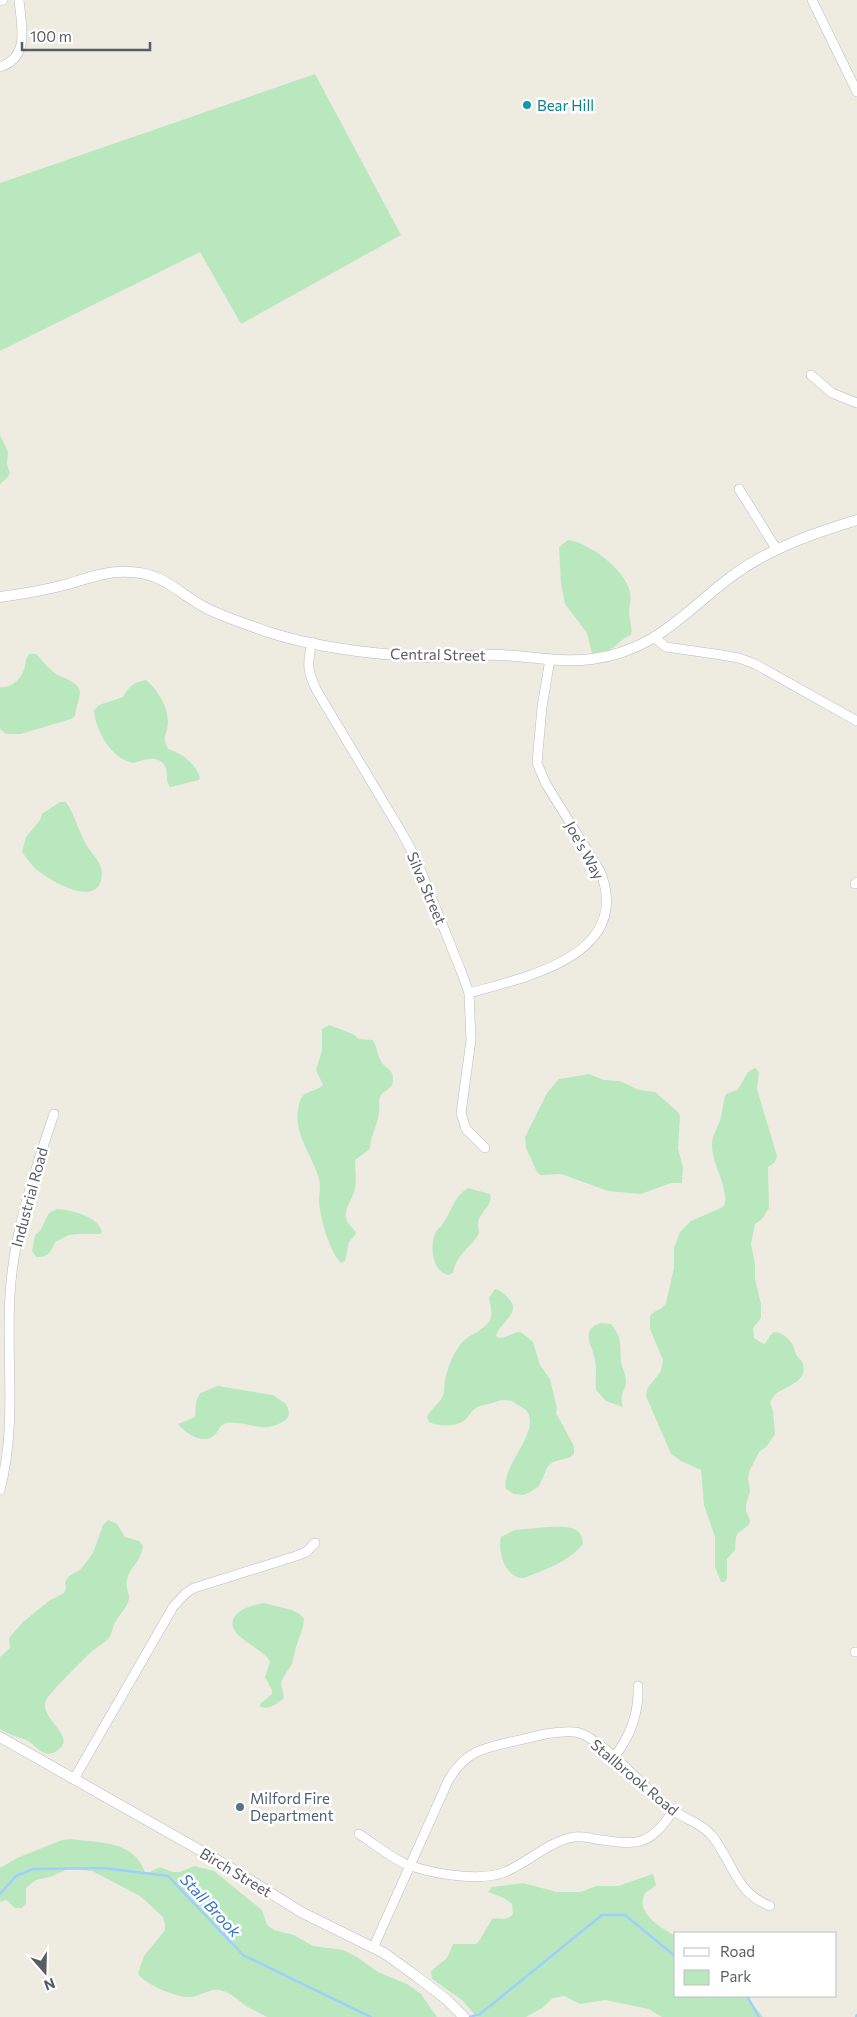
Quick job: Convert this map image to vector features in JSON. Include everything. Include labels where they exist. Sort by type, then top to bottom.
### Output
[{"type":"street","points":[[0,67],[12,59],[20,50],[23,39],[18,0]]},
{"type":"street","points":[[812,0],[857,92]]},
{"type":"street","points":[[811,375],[832,393],[857,403]]},
{"type":"street","points":[[739,489],[777,550]]},
{"type":"street","name":"Central Street","points":[[0,597],[48,588],[99,574],[131,572],[156,577],[170,583],[206,608],[226,617],[269,632],[341,650],[424,657],[502,655],[550,659],[590,659],[629,650],[655,638],[685,616],[732,575],[777,550],[830,528],[857,520]]},
{"type":"street","points":[[655,638],[666,646],[739,658],[755,664],[857,721]]},
{"type":"street","name":"Silva Street","points":[[312,642],[307,662],[316,691],[416,859],[469,993],[471,1040],[461,1113],[466,1129],[485,1148]]},
{"type":"street","name":"Joe's Way","points":[[469,993],[516,980],[577,954],[598,934],[604,918],[607,901],[602,877],[546,784],[537,763],[542,706],[550,659]]},
{"type":"street","name":"Industrial Road","points":[[0,1490],[7,1458],[10,1401],[10,1296],[15,1248],[28,1190],[54,1114]]},
{"type":"street","points":[[74,1779],[173,1607],[186,1593],[206,1584],[296,1556],[306,1552],[315,1544]]},
{"type":"street","points":[[614,1757],[623,1746],[630,1730],[636,1712],[638,1686]]},
{"type":"street","name":"Stallbrook Road","points":[[373,1948],[449,1779],[456,1768],[473,1752],[486,1747],[525,1739],[577,1732],[602,1747],[653,1795],[673,1811],[712,1836],[744,1889],[757,1901],[770,1906]]},
{"type":"street","name":"Birch Street","points":[[0,1737],[218,1860],[301,1912],[373,1948],[416,1976],[446,1999],[463,2016]]},
{"type":"street","points":[[359,1834],[410,1866],[463,1877],[488,1876],[504,1873],[569,1838],[586,1837],[626,1844],[637,1843],[649,1838],[662,1827],[673,1811]]},
{"type":"green space","points":[[315,74],[401,235],[241,324],[200,252],[0,351],[0,183]]},
{"type":"green space","points":[[0,435],[8,452],[7,464],[10,473],[0,484]]},
{"type":"green space","points":[[568,540],[595,551],[613,565],[626,581],[629,589],[631,597],[629,612],[632,629],[631,635],[604,652],[592,653],[587,633],[565,604],[561,584],[559,547]]},
{"type":"green space","points":[[29,654],[36,654],[56,674],[77,686],[80,692],[75,716],[71,719],[21,734],[6,734],[0,729],[0,687],[11,685],[18,680],[23,673]]},
{"type":"green space","points":[[146,680],[158,693],[168,716],[165,741],[168,749],[183,756],[191,763],[198,772],[199,780],[170,787],[166,768],[160,761],[147,759],[134,763],[126,761],[112,750],[101,735],[94,710],[99,705],[123,697],[132,686]]},
{"type":"green space","points":[[60,802],[66,802],[86,844],[102,869],[99,885],[93,891],[84,892],[63,886],[35,868],[22,852],[26,837],[40,820],[42,814]]},
{"type":"green space","points":[[329,1025],[353,1034],[359,1039],[373,1040],[381,1061],[391,1071],[393,1076],[393,1083],[390,1088],[380,1097],[378,1117],[370,1149],[355,1160],[355,1188],[346,1214],[349,1224],[356,1234],[349,1242],[345,1261],[341,1263],[333,1251],[323,1225],[319,1202],[319,1179],[301,1137],[298,1119],[299,1103],[304,1095],[323,1085],[316,1070],[322,1050],[322,1029]]},
{"type":"green space","points":[[756,1068],[759,1073],[757,1089],[777,1156],[775,1162],[768,1167],[769,1208],[762,1219],[755,1224],[751,1244],[755,1264],[755,1279],[761,1304],[761,1318],[753,1328],[754,1338],[764,1344],[774,1332],[783,1335],[793,1345],[796,1355],[803,1364],[804,1370],[800,1379],[776,1394],[770,1402],[773,1411],[775,1434],[767,1446],[759,1452],[750,1470],[748,1478],[750,1491],[746,1505],[750,1521],[749,1525],[738,1533],[736,1537],[735,1550],[727,1559],[727,1578],[725,1582],[721,1582],[715,1567],[715,1537],[704,1505],[701,1470],[671,1454],[646,1396],[647,1389],[661,1371],[663,1360],[650,1329],[650,1316],[666,1303],[674,1268],[674,1248],[680,1232],[691,1221],[723,1207],[725,1202],[724,1189],[714,1160],[713,1138],[721,1117],[726,1094],[737,1090],[749,1071]]},
{"type":"green space","points":[[589,1074],[604,1080],[620,1081],[639,1090],[655,1092],[678,1112],[680,1116],[678,1149],[683,1167],[682,1183],[671,1183],[641,1194],[608,1191],[561,1174],[541,1175],[537,1172],[526,1148],[525,1137],[547,1093],[559,1079]]},
{"type":"green space","points":[[468,1188],[490,1194],[491,1198],[479,1218],[478,1235],[459,1258],[453,1273],[449,1275],[443,1273],[436,1264],[433,1251],[434,1237],[457,1198]]},
{"type":"green space","points":[[57,1209],[76,1212],[90,1218],[99,1226],[102,1232],[100,1234],[69,1235],[55,1242],[46,1255],[36,1257],[32,1251],[35,1235],[40,1231],[49,1213]]},
{"type":"green space","points":[[495,1289],[505,1295],[512,1303],[513,1308],[496,1336],[502,1338],[521,1332],[533,1342],[540,1365],[550,1379],[557,1408],[556,1413],[574,1446],[574,1453],[571,1457],[553,1462],[548,1466],[539,1486],[524,1495],[514,1494],[506,1489],[506,1480],[529,1428],[530,1418],[525,1409],[512,1402],[503,1400],[478,1407],[463,1422],[458,1424],[433,1424],[429,1422],[427,1417],[443,1395],[447,1372],[456,1351],[465,1340],[483,1328],[490,1320],[489,1298]]},
{"type":"green space","points":[[601,1323],[611,1324],[619,1337],[621,1361],[626,1381],[622,1395],[623,1407],[606,1401],[596,1390],[596,1365],[589,1334],[594,1326]]},
{"type":"green space","points":[[218,1386],[273,1395],[286,1404],[289,1411],[288,1418],[269,1427],[225,1423],[208,1439],[193,1436],[178,1424],[195,1417],[196,1402],[200,1393]]},
{"type":"green space","points":[[108,1520],[117,1524],[125,1537],[139,1541],[143,1546],[140,1557],[127,1580],[128,1602],[115,1622],[108,1639],[89,1654],[48,1697],[45,1704],[46,1711],[60,1732],[63,1744],[53,1753],[45,1753],[28,1741],[0,1729],[0,1657],[10,1648],[9,1638],[23,1622],[49,1601],[64,1593],[66,1589],[65,1582],[69,1576],[81,1569],[93,1553],[103,1525]]},
{"type":"green space","points":[[566,1527],[576,1530],[582,1538],[583,1544],[563,1561],[548,1568],[524,1578],[512,1574],[504,1563],[500,1549],[501,1537],[514,1530]]},
{"type":"green space","points":[[264,1603],[292,1610],[300,1614],[304,1619],[292,1664],[281,1683],[284,1698],[267,1708],[260,1707],[260,1704],[272,1694],[272,1690],[265,1677],[270,1662],[260,1651],[245,1641],[234,1630],[233,1623],[235,1616],[241,1610]]},
{"type":"green space","points":[[71,1839],[105,1843],[122,1848],[138,1859],[146,1874],[160,1867],[173,1872],[180,1872],[194,1866],[214,1871],[262,1910],[267,1925],[274,1930],[294,1935],[313,1946],[343,1950],[357,1957],[378,1972],[407,1984],[421,1994],[437,2017],[267,2017],[246,2006],[229,1993],[219,1990],[184,1997],[160,1989],[146,1981],[138,1973],[144,1956],[165,1930],[165,1924],[163,1917],[140,1896],[92,1871],[67,1869],[53,1876],[36,1880],[26,1888],[26,1903],[22,1908],[15,1908],[6,1900],[0,1902],[0,1868],[17,1858],[62,1840]]},
{"type":"green space","points":[[653,1874],[656,1885],[645,1893],[644,1908],[652,1920],[674,1935],[674,1997],[747,1997],[763,2017],[662,2017],[649,2009],[605,2000],[580,2004],[564,1996],[553,1998],[542,2008],[526,2017],[477,2017],[462,2000],[432,1979],[431,1971],[447,1958],[453,1944],[476,1944],[492,1919],[506,1919],[513,1914],[512,1904],[504,1898],[488,1892],[492,1887],[523,1883],[557,1892],[581,1892],[596,1886],[618,1886]]},
{"type":"waterway","name":"Stall Brook","points":[[0,1894],[16,1876],[33,1869],[103,1868],[168,1876],[243,1955],[371,2017]]},
{"type":"waterway","name":"Stall Brook","points":[[470,2017],[480,2014],[602,1915],[625,1915],[674,1955]]},
{"type":"waterway","name":"Stall Brook","points":[[748,1997],[759,2017]]},
{"type":"place","name":"Bear Hill","points":[[527,105]]},
{"type":"place","name":"Milford Fire Department","points":[[240,1807]]}]
